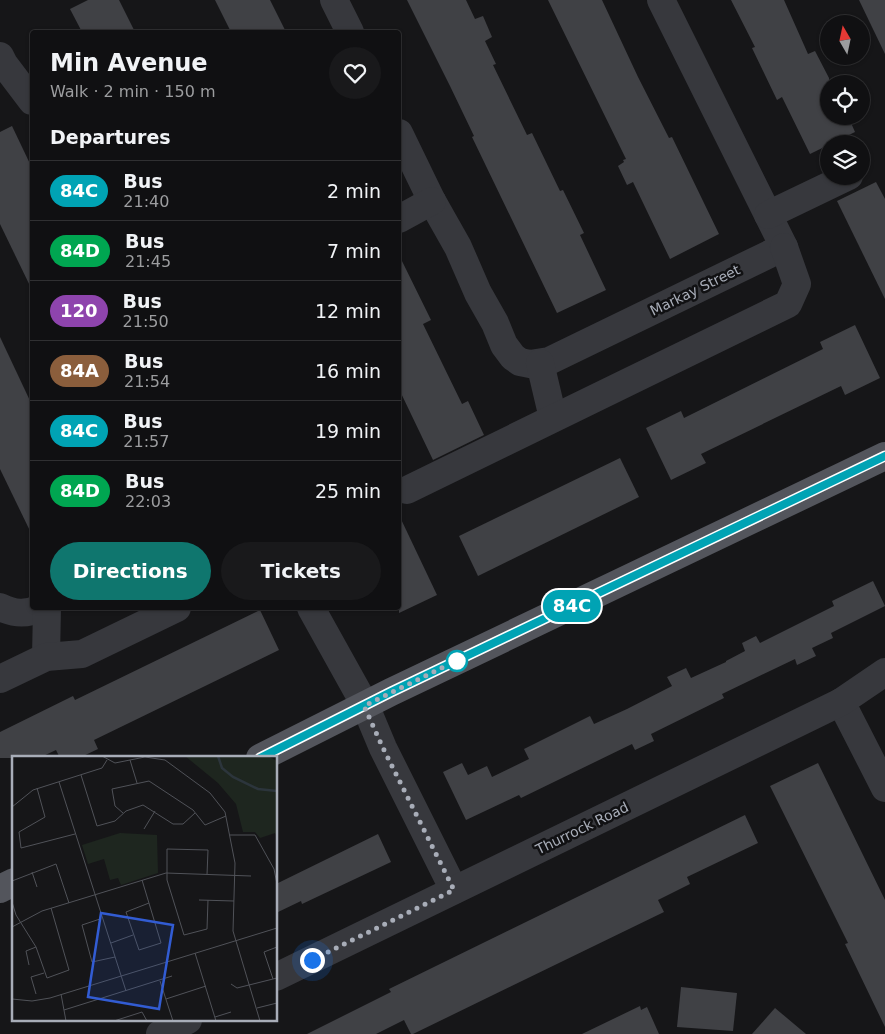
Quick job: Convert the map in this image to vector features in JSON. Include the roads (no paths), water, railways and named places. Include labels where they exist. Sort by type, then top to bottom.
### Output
[{"type":"main road","points":[[264,756],[364,706],[885,456]]},
{"type":"main road","points":[[0,889],[12,883]]},
{"type":"street","points":[[334,0],[349,30]]},
{"type":"street","points":[[407,490],[788,304],[797,284],[784,247],[661,0]]},
{"type":"street","points":[[1,62],[30,98]]},
{"type":"street","points":[[401,137],[432,202],[458,247],[504,345],[520,362],[540,363],[554,418]]},
{"type":"street","points":[[768,215],[831,185]]},
{"type":"street","points":[[401,218],[432,202]]},
{"type":"street","name":"Markay Street","points":[[540,363],[549,361],[784,247]]},
{"type":"street","points":[[0,607],[21,614],[36,610]]},
{"type":"street","points":[[46,657],[47,610]]},
{"type":"street","points":[[0,679],[46,657],[82,654],[173,610]]},
{"type":"street","points":[[312,610],[364,706],[454,890]]},
{"type":"street","name":"Thurrock Road","points":[[278,976],[841,702],[885,672]]},
{"type":"street","points":[[841,702],[885,788]]},
{"type":"street","points":[[160,1034],[184,1022]]}]
